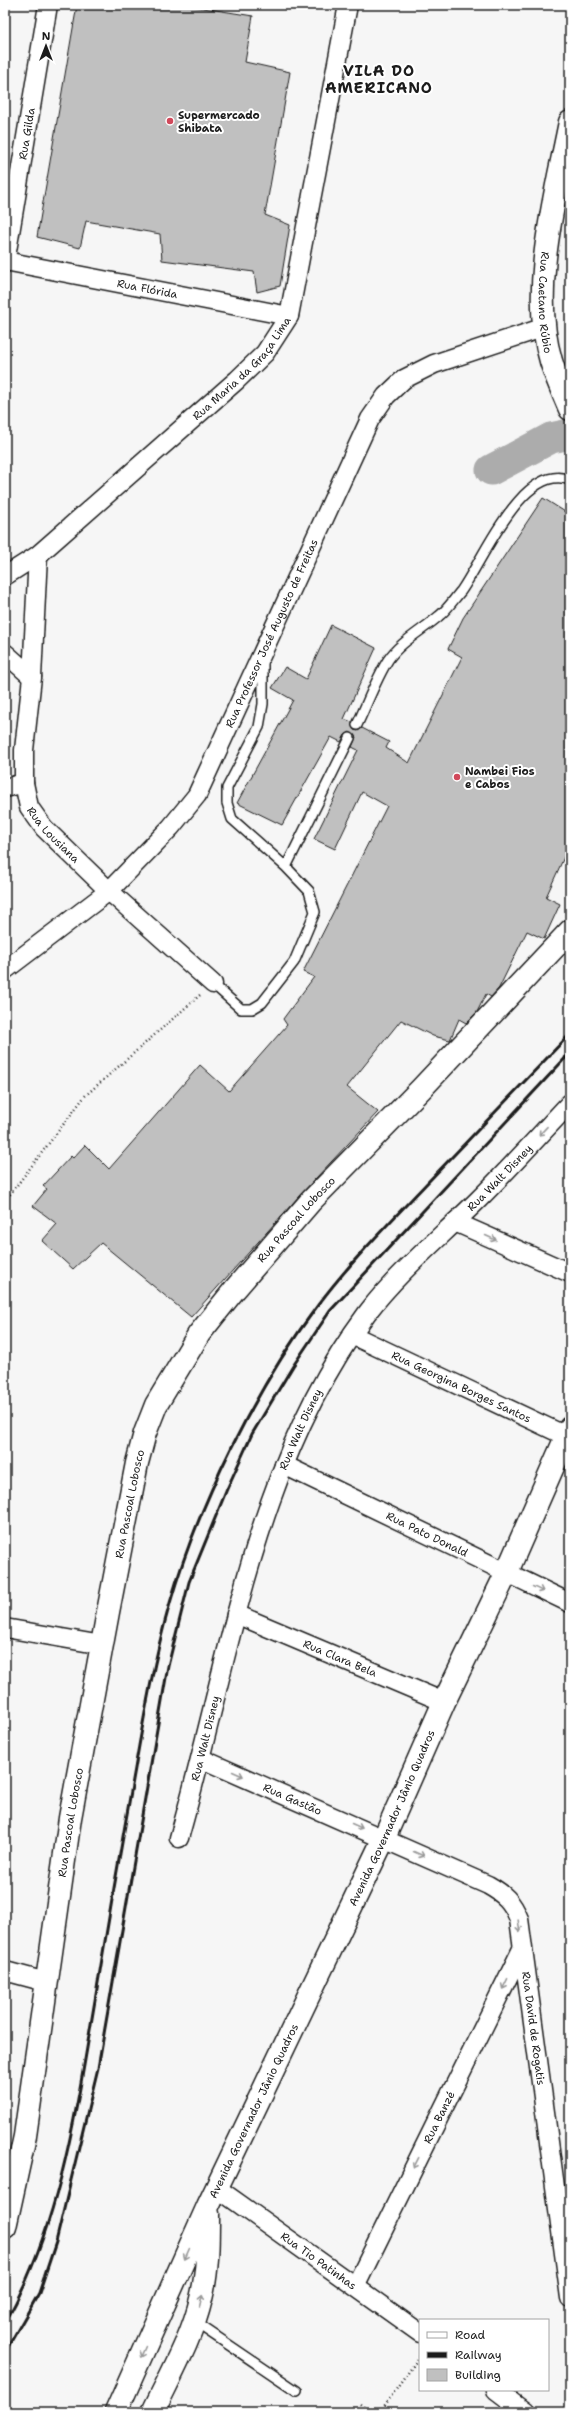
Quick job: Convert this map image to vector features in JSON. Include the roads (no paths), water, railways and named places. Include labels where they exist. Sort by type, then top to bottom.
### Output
[{"type":"main road","name":"Rua Caetano Rúbio","points":[[570,122],[546,250],[544,272],[545,327],[550,360],[570,407]]},
{"type":"main road","name":"Rua Pascoal Lobosco","points":[[5,2227],[25,2136],[70,1818],[129,1500],[145,1433],[156,1405],[199,1334],[235,1289],[310,1202],[421,1089],[570,931]]},
{"type":"main road","name":"Avenida Governador Jânio Quadros","points":[[116,2412],[213,2197],[384,1838],[444,1702],[506,1574],[569,1434]]},
{"type":"main road","name":"Avenida Governador Jânio Quadros","points":[[153,2412],[191,2330],[202,2299],[213,2197]]},
{"type":"main road","points":[[159,2316],[191,2330]]},
{"type":"street","name":"Rua Gilda","points":[[5,262],[48,5]]},
{"type":"street","name":"Rua Maria da Graça Lima","points":[[5,576],[38,555],[254,364],[265,353],[289,316],[344,6]]},
{"type":"street","name":"Rua Flórida","points":[[5,262],[289,316]]},
{"type":"street","name":"Rua Professor José Augusto de Freitas","points":[[5,970],[110,891],[172,827],[196,795],[370,419],[386,396],[404,379],[434,364],[545,327]]},
{"type":"street","name":"Rua Lousiana","points":[[38,555],[32,677],[24,750],[24,783],[29,807],[44,828],[110,891],[213,984]]},
{"type":"street","points":[[5,653],[32,677]]},
{"type":"street","points":[[5,788],[24,783]]},
{"type":"street","name":"Rua Walt Disney","points":[[179,1838],[202,1758],[236,1614],[272,1493],[306,1415],[335,1361],[380,1297],[570,1103]]},
{"type":"street","points":[[455,1222],[570,1273]]},
{"type":"street","name":"Rua Georgina Borges Santos","points":[[352,1335],[569,1434]]},
{"type":"street","name":"Rua Pato Donald","points":[[284,1465],[506,1574],[570,1603]]},
{"type":"street","name":"Rua Clara Bela","points":[[236,1614],[444,1702]]},
{"type":"street","points":[[5,1628],[102,1645]]},
{"type":"street","name":"Rua Gastão","points":[[202,1758],[384,1838]]},
{"type":"street","name":"Rua David de Rogatis","points":[[384,1838],[506,1894],[514,1905],[519,1919],[570,2298]]},
{"type":"street","name":"Rua Banzé","points":[[356,2285],[522,1949]]},
{"type":"street","points":[[5,1971],[46,1982]]},
{"type":"street","name":"Rua Tio Patinhas","points":[[213,2197],[356,2285],[419,2332]]},
{"type":"street","points":[[497,2391],[525,2412]]},
{"type":"lane","points":[[357,725],[389,659],[410,639],[441,615],[461,591],[515,504],[531,488],[546,481],[564,478],[570,480]]},
{"type":"lane","points":[[213,984],[241,1009],[252,1009],[262,1003],[294,962],[315,912],[309,891],[286,867],[232,819],[227,803],[227,788],[259,727],[263,704],[262,654]]},
{"type":"lane","points":[[286,867],[350,738]]},
{"type":"lane","points":[[191,2330],[297,2391]]},
{"type":"waterway","points":[[491,470],[551,438],[570,434]]},
{"type":"railway","points":[[5,2323],[23,2288],[38,2253],[61,2178],[78,2101],[128,1805],[154,1667],[164,1624],[182,1565],[196,1526],[213,1487],[231,1448],[272,1373],[318,1305],[386,1226],[570,1034]]},
{"type":"railway","points":[[5,2352],[39,2293],[56,2242],[98,2068],[168,1666],[189,1582],[227,1489],[252,1434],[293,1366],[330,1311],[570,1053]]},
{"type":"place","name":"Supermercado Shibata","points":[[170,121]]},
{"type":"place","name":"Nambei Fios e Cabos","points":[[457,777]]},
{"type":"district","name":"VILA DO AMERICANO","points":[[379,80]]}]
